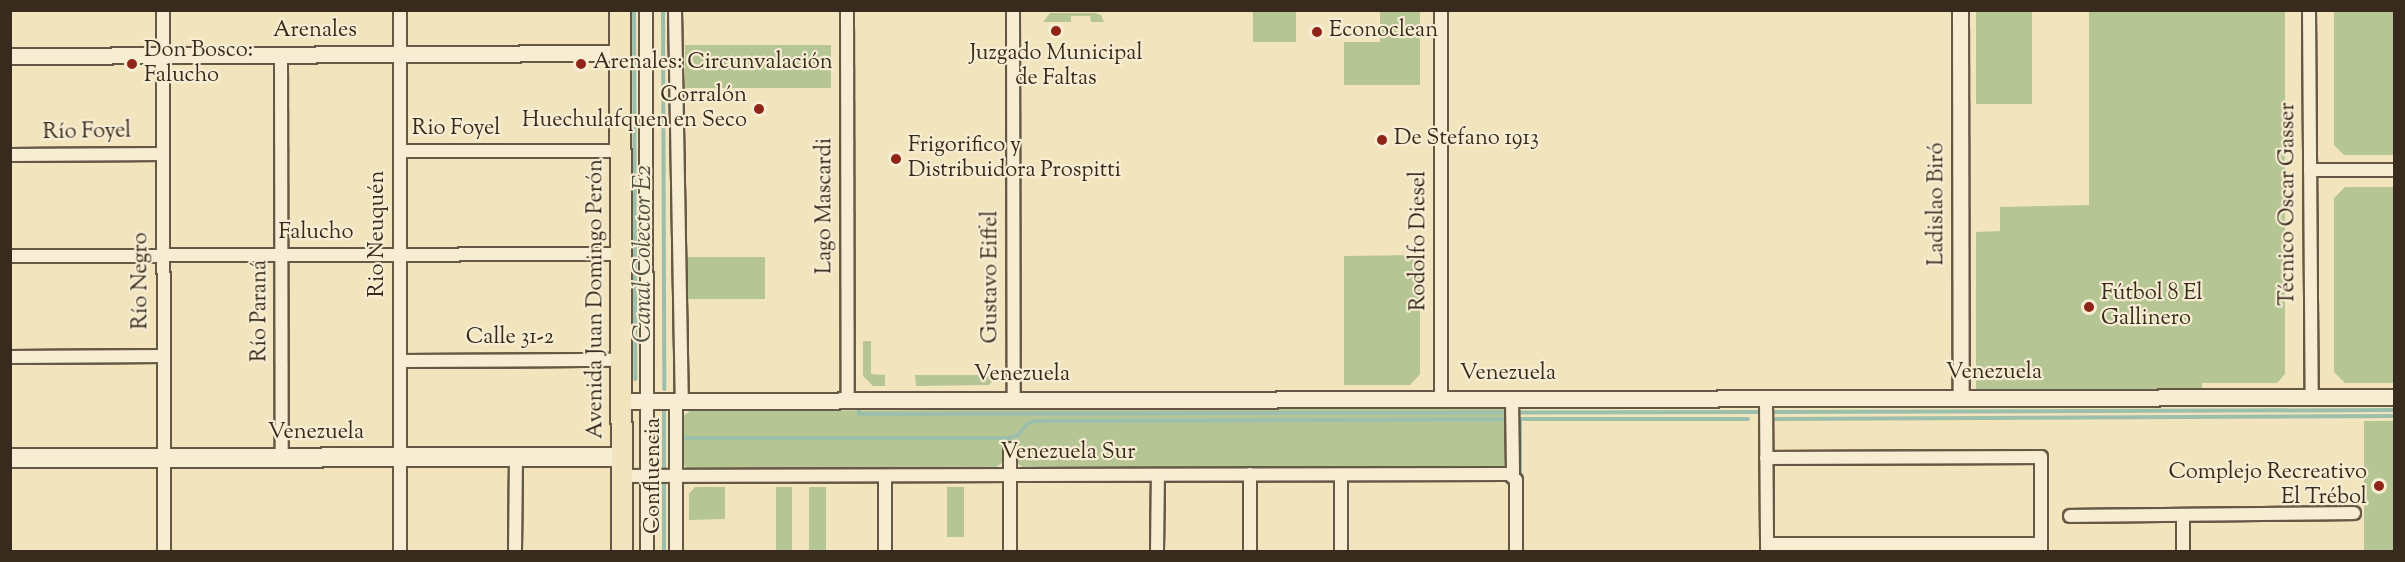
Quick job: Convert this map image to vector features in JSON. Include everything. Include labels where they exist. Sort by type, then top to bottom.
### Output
[{"type":"main road","name":"Avenida Juan Domingo Perón","points":[[620,10],[621,552]]},
{"type":"main road","name":"Venezuela","points":[[10,458],[516,458],[621,467]]},
{"type":"street","name":"Río Negro","points":[[163,10],[164,552]]},
{"type":"street","name":"Rio Neuquén","points":[[400,10],[400,552]]},
{"type":"street","points":[[646,10],[647,552]]},
{"type":"street","name":"Confluencia","points":[[675,10],[679,401],[676,552]]},
{"type":"street","name":"Lago Mascardi","points":[[847,10],[848,400]]},
{"type":"street","name":"Gustavo Eiffel","points":[[1013,10],[1014,400]]},
{"type":"street","name":"Rodolfo Diesel","points":[[1440,10],[1441,399]]},
{"type":"street","name":"Ladislao Biró","points":[[1960,10],[1961,398]]},
{"type":"street","name":"Técnico Oscar Gasser","points":[[2309,10],[2312,397]]},
{"type":"street","name":"Arenales","points":[[10,56],[621,53]]},
{"type":"street","name":"Río Paraná","points":[[281,55],[282,458]]},
{"type":"street","name":"Rio Foyel","points":[[400,151],[621,151]]},
{"type":"street","name":"Río Foyel","points":[[10,155],[163,154]]},
{"type":"street","points":[[2310,170],[2394,170]]},
{"type":"street","name":"Falucho","points":[[10,256],[621,254]]},
{"type":"street","points":[[10,357],[163,356]]},
{"type":"street","name":"Calle 31-2","points":[[400,361],[621,360]]},
{"type":"street","name":"Venezuela","points":[[621,401],[2394,396]]},
{"type":"street","points":[[1766,398],[1766,458],[1767,548],[2041,548],[2041,457],[1766,458]]},
{"type":"street","points":[[1512,399],[1516,552]]},
{"type":"street","points":[[1010,449],[1010,552]]},
{"type":"street","points":[[515,552],[516,458]]},
{"type":"street","name":"Venezuela Sur","points":[[621,467],[647,476],[1341,474],[1514,476]]},
{"type":"street","points":[[1250,474],[1250,552]]},
{"type":"street","points":[[1341,474],[1341,552]]},
{"type":"street","points":[[1157,552],[1158,475]]},
{"type":"street","points":[[885,476],[885,552]]},
{"type":"street","points":[[2070,516],[2354,513]]},
{"type":"street","points":[[2183,515],[2183,552]]},
{"type":"green space","points":[[1253,11],[1296,11],[1296,42],[1253,42]]},
{"type":"green space","points":[[1380,11],[1420,11],[1420,85],[1344,85],[1344,42],[1380,42]]},
{"type":"green space","points":[[1976,11],[2032,11],[2032,104],[1976,104]]},
{"type":"green space","points":[[2089,11],[2285,11],[2285,374],[2277,383],[2202,383],[2202,396],[1976,396],[1976,232],[2000,231],[2000,207],[2089,205]]},
{"type":"green space","points":[[2334,11],[2394,11],[2394,155],[2344,155],[2334,145]]},
{"type":"green space","points":[[1050,13],[1095,13],[1101,15],[1104,22],[1091,22],[1090,16],[1071,16],[1071,22],[1043,22]]},
{"type":"green space","points":[[685,45],[831,45],[831,88],[685,88]]},
{"type":"green space","points":[[2345,187],[2394,187],[2394,383],[2345,383],[2334,372],[2334,198]]},
{"type":"green space","points":[[1420,255],[1420,374],[1410,385],[1344,385],[1344,256]]},
{"type":"green space","points":[[688,257],[765,257],[765,299],[688,299]]},
{"type":"green space","points":[[863,341],[871,341],[871,374],[885,375],[885,386],[873,386],[863,376]]},
{"type":"green space","points":[[915,375],[997,376],[989,385],[916,386]]},
{"type":"green space","points":[[1515,408],[1514,468],[1024,468],[1017,463],[1016,446],[1004,445],[1003,462],[995,468],[689,470],[683,464],[682,417],[690,411]]},
{"type":"green space","name":"Complejo Recreativo El Trébol","points":[[2364,421],[2394,421],[2394,551],[2364,551]]},
{"type":"green space","points":[[695,487],[725,487],[725,519],[689,520],[689,494]]},
{"type":"green space","points":[[776,487],[792,487],[792,551],[776,551]]},
{"type":"green space","points":[[809,487],[826,487],[826,551],[809,551]]},
{"type":"green space","points":[[947,487],[964,487],[964,537],[947,537]]},
{"type":"waterway","points":[[634,10],[635,379]]},
{"type":"waterway","name":"Canal Colector E2","points":[[663,10],[664,389]]},
{"type":"waterway","points":[[859,404],[859,414],[1760,412]]},
{"type":"waterway","points":[[1770,412],[2394,410]]},
{"type":"waterway","name":"Canal Colector E2","points":[[664,411],[664,469]]},
{"type":"waterway","points":[[1773,419],[2394,416]]},
{"type":"waterway","points":[[681,438],[1008,438],[1017,436],[1027,424],[1034,421],[1504,419]]},
{"type":"waterway","points":[[1515,419],[1748,419]]},
{"type":"waterway","points":[[1520,419],[1520,481]]},
{"type":"waterway","name":"Canal Colector E2","points":[[664,485],[664,552]]},
{"type":"place","name":"Juzgado Municipal de Faltas","points":[[1056,31]]},
{"type":"place","name":"Econoclean","points":[[1317,32]]},
{"type":"place","name":"Don Bosco: Falucho","points":[[132,64]]},
{"type":"place","name":"Arenales: Circunvalación","points":[[581,64]]},
{"type":"place","name":"Corralón Huechulafquen en Seco","points":[[759,109]]},
{"type":"place","name":"De Stefano 1913","points":[[1382,140]]},
{"type":"place","name":"Frigorifico y Distribuidora Prospitti","points":[[896,159]]},
{"type":"place","name":"Fútbol 8 El Gallinero","points":[[2089,307]]},
{"type":"place","name":"Complejo Recreativo El Trébol","points":[[2379,486]]}]
